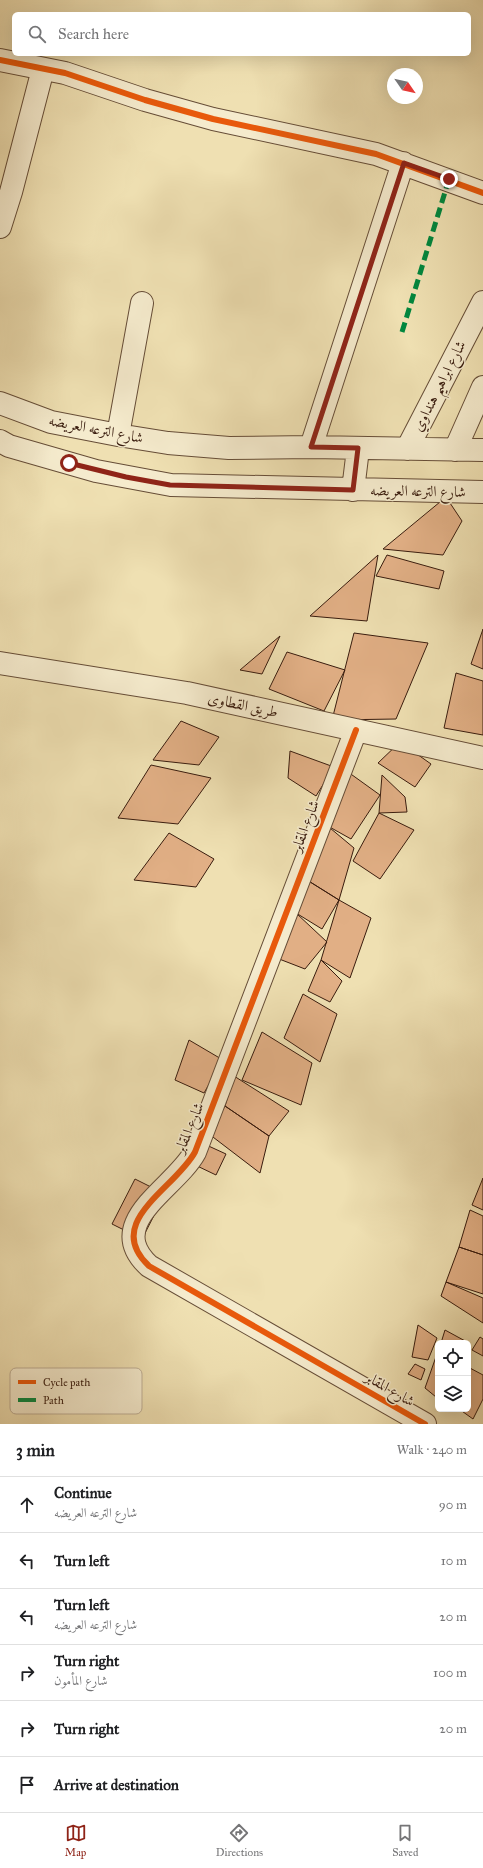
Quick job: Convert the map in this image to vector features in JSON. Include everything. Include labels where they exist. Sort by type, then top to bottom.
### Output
[{"type":"street","points":[[0,60],[91,81],[145,100],[213,119],[349,147],[404,163],[483,193]]},
{"type":"street","points":[[0,227],[11,192],[43,69]]},
{"type":"street","points":[[311,447],[404,163]]},
{"type":"street","points":[[118,435],[142,302]]},
{"type":"street","name":"شارع ابراهيم هنداوي","points":[[407,449],[483,302]]},
{"type":"street","points":[[455,450],[483,387]]},
{"type":"street","name":"شارع الترعه العريضه","points":[[0,403],[51,422],[168,443],[229,448],[311,447],[483,450]]},
{"type":"street","name":"شارع الترعه العريضه","points":[[0,441],[8,446],[96,471],[170,485],[483,492]]},
{"type":"street","points":[[353,490],[358,448]]},
{"type":"street","name":"طريق القطاوى","points":[[0,663],[187,693],[483,758]]},
{"type":"street","name":"شارع المقابر","points":[[356,730],[195,1152],[183,1170],[148,1205],[133,1229],[132,1236],[140,1257],[149,1266],[425,1424]]},
{"type":"building","points":[[446,497],[462,521],[443,555],[383,549]]},
{"type":"building","points":[[378,555],[367,621],[310,616]]},
{"type":"building","points":[[387,555],[444,571],[439,589],[376,576]]},
{"type":"building","points":[[483,629],[483,669],[471,664]]},
{"type":"building","points":[[354,633],[428,643],[396,719],[332,720]]},
{"type":"building","points":[[280,636],[262,674],[240,670]]},
{"type":"building","points":[[287,652],[345,670],[324,711],[269,689]]},
{"type":"building","points":[[456,673],[483,681],[483,735],[444,728]]},
{"type":"building","points":[[181,721],[219,737],[199,765],[153,760]]},
{"type":"building","points":[[400,742],[431,764],[415,787],[378,763]]},
{"type":"building","points":[[290,751],[334,767],[316,796],[288,778]]},
{"type":"building","points":[[151,765],[211,778],[178,824],[118,818]]},
{"type":"building","points":[[348,772],[380,795],[351,839],[326,825]]},
{"type":"building","points":[[382,775],[405,797],[407,812],[379,813]]},
{"type":"building","points":[[379,813],[414,830],[380,879],[353,861]]},
{"type":"building","points":[[330,828],[354,848],[339,900],[307,880]]},
{"type":"building","points":[[169,833],[214,859],[196,887],[134,880]]},
{"type":"building","points":[[307,880],[339,900],[322,929],[296,913]]},
{"type":"building","points":[[339,900],[371,918],[350,978],[321,960]]},
{"type":"building","points":[[296,913],[327,942],[305,969],[274,957]]},
{"type":"building","points":[[321,960],[342,981],[330,1002],[308,991]]},
{"type":"building","points":[[303,994],[337,1014],[320,1062],[284,1038]]},
{"type":"building","points":[[262,1032],[312,1063],[301,1105],[242,1080]]},
{"type":"building","points":[[189,1040],[223,1060],[204,1093],[175,1080]]},
{"type":"building","points":[[234,1076],[289,1111],[269,1136],[225,1106]]},
{"type":"building","points":[[225,1106],[269,1136],[260,1173],[209,1134]]},
{"type":"building","points":[[202,1143],[226,1154],[216,1175],[193,1164]]},
{"type":"building","points":[[483,1178],[483,1210],[472,1205]]},
{"type":"building","points":[[135,1179],[165,1194],[142,1239],[112,1224]]},
{"type":"building","points":[[470,1210],[483,1216],[483,1255],[459,1247]]},
{"type":"building","points":[[459,1247],[483,1255],[483,1294],[446,1282]]},
{"type":"building","points":[[446,1282],[483,1298],[483,1323],[441,1296]]},
{"type":"building","points":[[418,1325],[437,1338],[428,1360],[412,1357]]},
{"type":"building","points":[[445,1330],[463,1340],[442,1340]]},
{"type":"building","points":[[480,1337],[483,1339],[483,1356],[472,1350]]},
{"type":"building","points":[[435,1360],[435,1396],[425,1388]]},
{"type":"building","points":[[415,1364],[425,1369],[421,1380],[408,1374]]},
{"type":"building","points":[[471,1369],[483,1375],[483,1399],[473,1419],[463,1412],[471,1412]]},
{"type":"marked path","points":[[402,332],[449,179]]},
{"type":"cycle path","points":[[0,60],[65,73],[145,100],[213,119],[376,154],[483,193]]},
{"type":"cycle path","points":[[356,730],[195,1152],[185,1166],[147,1206],[138,1220],[134,1235],[137,1250],[149,1266],[425,1424]]},
{"type":"route","points":[[69,463],[96,471],[170,485],[353,490],[358,448],[311,447],[404,163],[449,179]]}]
